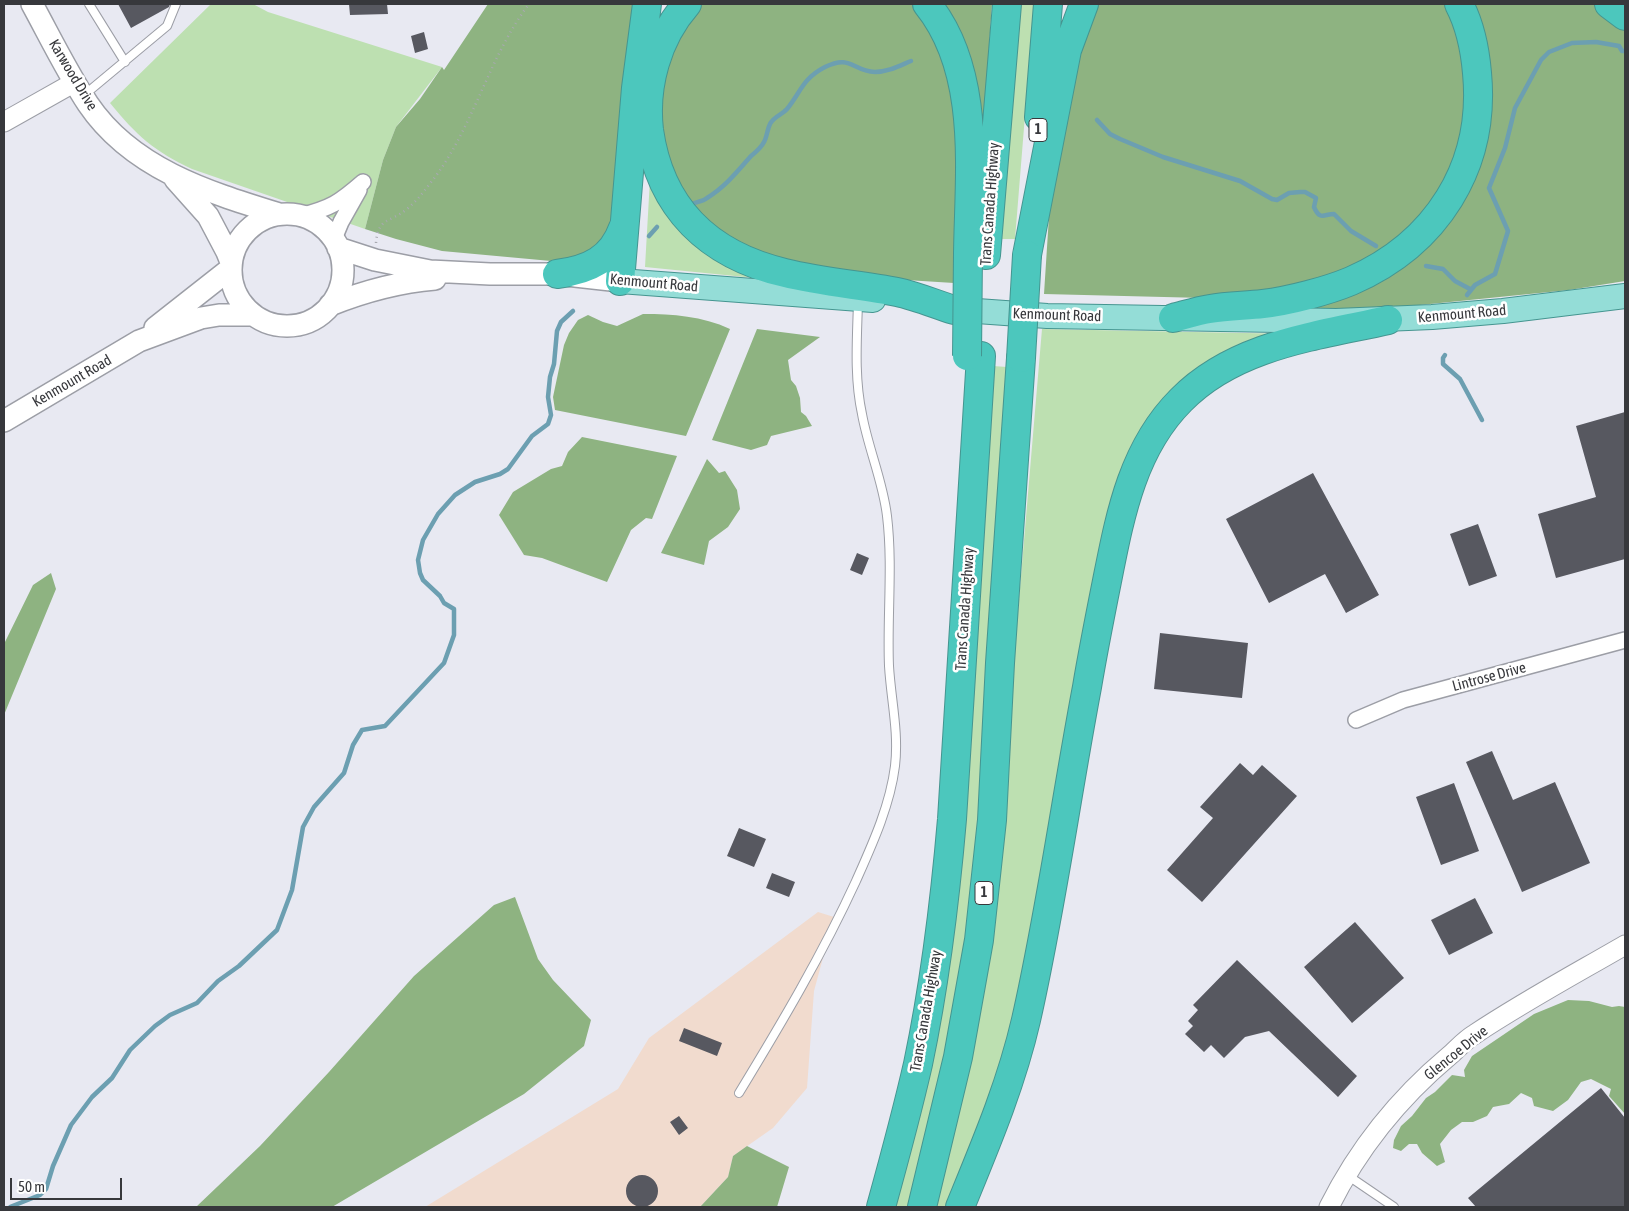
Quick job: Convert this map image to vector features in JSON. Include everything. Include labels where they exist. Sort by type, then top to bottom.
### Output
[{"type":"highway","points":[[626,281],[626,222],[636,88],[647,4]]},
{"type":"highway","points":[[626,281],[650,80],[660,49],[673,22],[687,4]]},
{"type":"highway","points":[[927,4],[948,36],[958,63],[964,92],[977,255]]},
{"type":"highway","name":"Trans Canada Highway","points":[[881,1207],[918,1063],[935,963],[952,819],[967,575],[977,255],[1007,4]]},
{"type":"highway","name":"1","points":[[922,1207],[958,1057],[979,940],[992,820],[1000,663],[1027,256],[1048,4]]},
{"type":"highway","points":[[1027,256],[1067,50],[1084,4]]},
{"type":"highway","points":[[1173,318],[1208,309],[1264,304],[1292,299],[1349,282],[1375,270],[1397,256],[1430,226],[1448,202],[1468,163],[1475,140],[1479,87],[1472,36],[1459,4]]},
{"type":"highway","points":[[1610,4],[1625,16]]},
{"type":"highway","points":[[647,101],[651,142],[662,182],[688,222],[714,244],[746,261],[783,273],[900,292],[954,310]]},
{"type":"highway","points":[[557,274],[589,267],[600,260],[615,246],[626,222]]},
{"type":"highway","points":[[960,1207],[1007,1089],[1026,1020],[1092,656],[1115,544],[1128,491],[1142,456],[1160,426],[1182,399],[1203,380],[1230,363],[1264,349],[1388,320]]},
{"type":"main road","name":"Karwood Drive","points":[[32,4],[79,89],[103,122],[122,143],[144,160],[171,175],[232,200],[290,215]]},
{"type":"main road","name":"Karwood Drive","points":[[171,175],[208,216],[227,252],[230,266]]},
{"type":"main road","points":[[290,215],[319,224],[336,244],[342,258],[342,278],[336,297],[322,314],[311,320],[287,326],[263,321],[253,315],[234,290],[230,266],[237,243],[251,227],[260,221],[290,215]]},
{"type":"main road","name":"Kenmount Road","points":[[336,244],[375,260],[430,270],[490,274],[557,274],[858,298],[954,310],[1047,316],[1295,321],[1388,320],[1432,318],[1625,296]]},
{"type":"main road","name":"Kenmount Road","points":[[139,341],[230,266]]},
{"type":"main road","name":"Kenmount Road","points":[[330,305],[359,293],[407,281],[490,274]]},
{"type":"main road","points":[[1565,304],[1625,314]]},
{"type":"main road","name":"Kenmount Road","points":[[4,420],[139,341],[200,318],[218,315],[253,315]]},
{"type":"street","points":[[4,122],[79,89]]},
{"type":"street","points":[[290,215],[324,210],[340,202],[363,182],[340,222],[336,244]]},
{"type":"street","name":"Lintrose Drive","points":[[1356,720],[1403,700],[1625,640]]},
{"type":"street","name":"Glencoe Drive","points":[[1329,1207],[1347,1175],[1377,1130],[1406,1096],[1437,1066],[1473,1035],[1625,945]]},
{"type":"lane","points":[[89,4],[124,62]]},
{"type":"lane","points":[[79,89],[124,62],[167,26],[176,4]]},
{"type":"lane","points":[[739,1093],[785,1018],[840,916],[867,856],[883,814],[895,767],[896,718],[890,678],[888,645],[890,552],[883,492],[864,426],[859,400],[857,355],[858,298]]},
{"type":"lane","points":[[1347,1175],[1394,1207]]},
{"type":"path","points":[[375,260],[377,235],[380,225],[412,205],[438,173],[462,135],[490,69],[515,24],[529,4]]},
{"type":"shaded area","points":[[818,912],[834,917],[814,991],[807,1088],[773,1128],[733,1156],[728,1177],[700,1207],[425,1207],[618,1089],[649,1038]]},
{"type":"green space","points":[[211,4],[253,4],[268,12],[442,67],[396,127],[383,160],[365,229],[179,163],[147,142],[110,103]]},
{"type":"green space","points":[[488,4],[638,4],[615,220],[600,247],[562,262],[442,251],[365,229],[383,160],[396,127],[420,99],[442,67],[444,70]]},
{"type":"green space","points":[[697,4],[916,4],[925,15],[954,85],[957,162],[954,283],[890,279],[777,262],[702,223],[662,158],[660,80],[690,12]]},
{"type":"green space","points":[[940,4],[992,4],[980,177]]},
{"type":"green space","points":[[1020,4],[1034,4],[1015,239],[1002,239],[1006,165]]},
{"type":"green space","points":[[1091,4],[1452,4],[1470,59],[1460,160],[1409,238],[1325,283],[1204,298],[1044,294],[1052,170]]},
{"type":"green space","points":[[1469,4],[1599,4],[1625,25],[1625,281],[1569,290],[1420,305],[1359,309],[1284,309],[1350,290],[1471,172]]},
{"type":"green space","points":[[650,179],[775,280],[645,267]]},
{"type":"green space","points":[[643,314],[687,317],[709,321],[730,329],[686,436],[555,410],[553,397],[564,345],[569,333],[578,320],[588,315],[617,326]]},
{"type":"green space","points":[[757,329],[820,337],[788,360],[791,380],[796,386],[800,398],[801,412],[812,426],[771,436],[767,445],[751,450],[712,440]]},
{"type":"green space","points":[[1042,329],[1297,334],[1157,419],[1028,987],[953,1207],[931,1207],[998,846]]},
{"type":"green space","points":[[993,366],[1007,367],[979,834],[964,959],[954,1020],[910,1207],[894,1207],[913,1137]]},
{"type":"green space","points":[[582,437],[677,456],[652,519],[646,518],[631,530],[607,582],[542,558],[524,555],[499,515],[513,492],[551,469],[562,466],[568,452]]},
{"type":"green space","points":[[707,459],[719,473],[725,471],[737,490],[740,509],[728,527],[709,541],[704,565],[661,553]]},
{"type":"green space","points":[[51,573],[56,589],[4,715],[4,644],[33,585]]},
{"type":"green space","points":[[515,897],[538,959],[553,980],[591,1020],[584,1046],[524,1094],[332,1207],[196,1207],[260,1146],[414,976],[494,905]]},
{"type":"green space","points":[[1568,1000],[1589,1001],[1612,1007],[1625,1007],[1625,1114],[1609,1096],[1611,1089],[1591,1079],[1581,1082],[1568,1100],[1553,1111],[1534,1106],[1532,1098],[1521,1093],[1509,1104],[1493,1107],[1487,1116],[1473,1122],[1462,1122],[1451,1130],[1440,1144],[1445,1162],[1437,1166],[1422,1153],[1417,1144],[1409,1144],[1401,1151],[1393,1148],[1394,1140],[1401,1126],[1412,1116],[1426,1098],[1452,1075],[1465,1077],[1464,1070],[1472,1056],[1534,1014]]},
{"type":"green space","points":[[747,1146],[789,1167],[777,1207],[700,1207],[728,1177],[733,1156]]},
{"type":"building","points":[[118,4],[170,4],[169,7],[131,28]]},
{"type":"building","points":[[349,4],[387,4],[388,14],[350,15]]},
{"type":"building","points":[[424,32],[428,49],[415,53],[411,36]]},
{"type":"building","points":[[1625,412],[1625,559],[1556,578],[1538,514],[1596,497],[1576,426]]},
{"type":"building","points":[[1313,473],[1379,595],[1346,613],[1325,574],[1269,603],[1226,519]]},
{"type":"building","points":[[1478,524],[1497,576],[1469,586],[1450,534]]},
{"type":"building","points":[[857,553],[869,558],[862,575],[850,570]]},
{"type":"building","points":[[1160,633],[1248,643],[1242,698],[1154,689]]},
{"type":"building","points":[[1492,751],[1513,800],[1555,782],[1590,863],[1522,892],[1466,762]]},
{"type":"building","points":[[1240,763],[1253,775],[1262,765],[1297,796],[1202,902],[1167,870],[1213,818],[1200,807]]},
{"type":"building","points":[[1454,783],[1479,851],[1441,865],[1416,797]]},
{"type":"building","points":[[739,828],[766,839],[754,867],[727,856]]},
{"type":"building","points":[[772,873],[795,882],[789,897],[766,888]]},
{"type":"building","points":[[1475,898],[1493,933],[1449,955],[1431,920]]},
{"type":"building","points":[[1355,922],[1404,978],[1352,1023],[1304,967]]},
{"type":"building","points":[[1237,960],[1357,1076],[1338,1097],[1269,1031],[1245,1037],[1224,1058],[1211,1045],[1204,1052],[1185,1034],[1193,1026],[1188,1021],[1198,1010],[1193,1005]]},
{"type":"building","points":[[684,1028],[722,1043],[717,1056],[679,1041]]},
{"type":"building","points":[[1601,1088],[1625,1118],[1625,1207],[1476,1207],[1468,1198]]},
{"type":"building","points":[[679,1116],[688,1128],[679,1135],[670,1122]]},
{"type":"building","points":[[642,1175],[653,1180],[658,1191],[653,1202],[642,1207],[631,1202],[626,1191],[631,1180]]},
{"type":"waterway","points":[[1467,295],[1475,285],[1495,274],[1508,231],[1489,188],[1505,148],[1515,108],[1541,60],[1549,52],[1572,43],[1596,42],[1619,46],[1622,51],[1625,51]]},
{"type":"waterway","points":[[690,205],[705,199],[720,189],[757,151],[765,140],[772,121],[787,109],[811,76],[817,72],[834,63],[841,62],[867,71],[880,72],[911,61]]},
{"type":"waterway","points":[[1097,120],[1110,134],[1120,139],[1163,157],[1240,181],[1272,199],[1277,200],[1289,193],[1305,192],[1316,198],[1314,207],[1318,214],[1322,216],[1334,214],[1351,231],[1376,246]]},
{"type":"waterway","points":[[649,236],[657,227]]},
{"type":"waterway","points":[[1426,266],[1443,269],[1455,281],[1470,289]]},
{"type":"waterway","points":[[10,1207],[40,1195],[46,1189],[53,1166],[71,1125],[92,1097],[112,1078],[130,1050],[155,1026],[170,1015],[197,1003],[218,981],[239,966],[277,930],[292,890],[303,827],[314,807],[344,773],[353,745],[362,730],[385,726],[444,663],[454,635],[454,609],[444,603],[440,596],[423,580],[418,560],[423,540],[438,514],[455,495],[475,482],[500,474],[508,469],[532,436],[548,424],[551,415],[548,397],[557,331],[561,322],[573,311]]},
{"type":"waterway","points":[[1445,355],[1443,364],[1460,379],[1482,420]]}]
